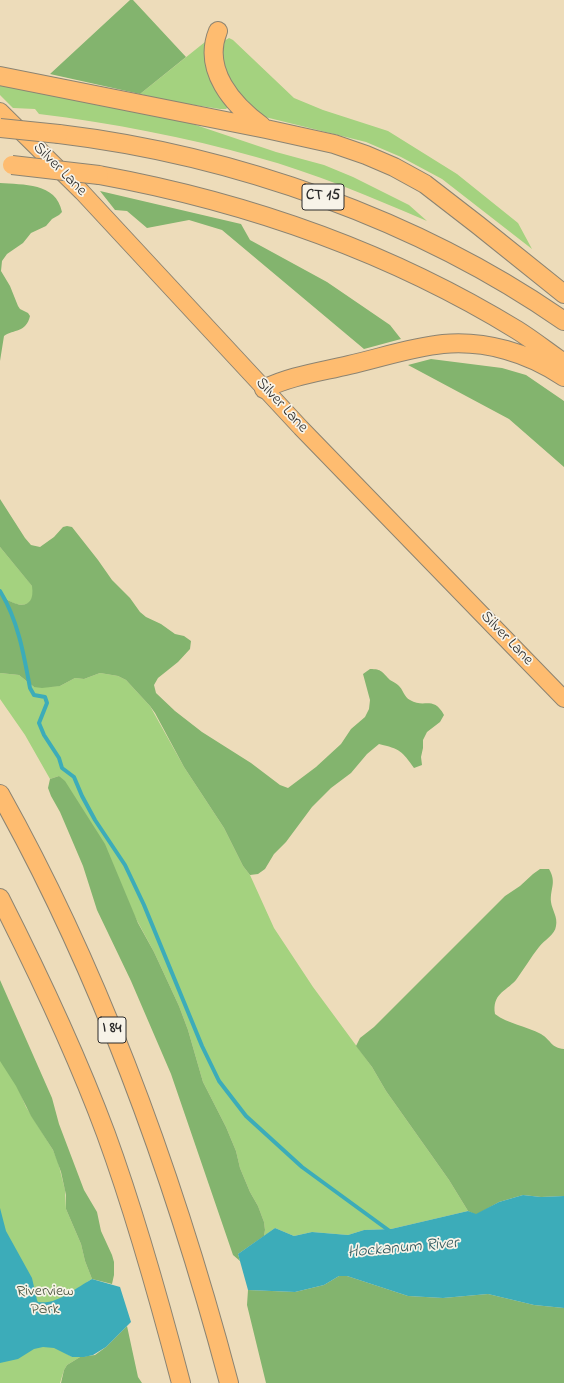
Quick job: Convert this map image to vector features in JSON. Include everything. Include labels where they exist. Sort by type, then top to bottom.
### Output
[{"type":"highway","points":[[218,31],[214,56],[222,82],[229,95],[241,110],[266,129]]},
{"type":"highway","points":[[0,76],[266,129],[354,150],[410,175],[425,184],[564,294]]},
{"type":"highway","name":"CT 15","points":[[0,128],[59,134],[120,143],[192,158],[280,182],[330,200],[398,228],[451,254],[513,288],[564,321]]},
{"type":"highway","name":"CT 15","points":[[6,165],[99,176],[150,184],[193,194],[277,219],[361,250],[440,287],[517,331],[564,363]]},
{"type":"highway","points":[[264,389],[291,379],[443,344],[479,345],[499,348],[517,354],[564,377]]},
{"type":"highway","name":"I 84","points":[[2,796],[44,877],[70,933],[131,1077],[185,1232],[230,1383]]},
{"type":"highway","points":[[0,898],[56,1012],[106,1133],[144,1248],[181,1383]]},
{"type":"main road","name":"Silver Lane","points":[[0,112],[82,192],[301,428],[564,699]]},
{"type":"green space","points":[[130,0],[133,0],[186,57],[140,94],[50,74]]},
{"type":"green space","points":[[229,38],[233,40],[294,98],[323,110],[388,131],[457,174],[518,223],[532,249],[442,179],[401,157],[366,142],[261,116],[233,88],[220,55],[224,41]]},
{"type":"green space","points":[[205,42],[208,67],[228,107],[226,109],[169,101],[140,94]]},
{"type":"green space","points":[[4,82],[166,115],[276,152],[324,165],[353,177],[409,205],[427,221],[364,194],[278,163],[202,143],[148,131],[39,114],[35,109],[13,108],[0,95],[0,86]]},
{"type":"green space","points":[[0,183],[28,185],[46,190],[59,202],[62,212],[52,219],[46,226],[31,233],[23,243],[7,254],[2,261],[1,271],[10,286],[18,306],[30,316],[23,328],[4,336],[0,361]]},
{"type":"green space","points":[[100,191],[241,224],[250,240],[327,282],[390,325],[401,339],[364,349],[222,230],[189,220],[147,228],[127,211],[115,210]]},
{"type":"green space","points":[[431,359],[502,368],[526,375],[564,401],[564,467],[509,419],[408,365]]},
{"type":"green space","points":[[0,499],[31,545],[40,547],[54,537],[63,527],[72,527],[112,580],[130,598],[140,612],[175,634],[184,636],[191,641],[190,649],[178,662],[158,678],[154,685],[156,693],[175,711],[202,732],[251,763],[280,785],[288,788],[316,767],[341,744],[351,729],[365,717],[369,709],[370,700],[363,674],[370,669],[382,672],[400,687],[406,697],[410,700],[436,705],[444,715],[440,722],[427,732],[423,740],[421,757],[422,765],[414,768],[403,754],[396,749],[379,744],[367,754],[351,773],[331,788],[312,807],[286,842],[274,854],[265,869],[258,874],[250,875],[243,866],[224,828],[184,767],[155,713],[126,680],[118,676],[100,673],[84,679],[75,678],[60,686],[42,688],[34,687],[19,675],[0,673],[0,594],[16,604],[27,604],[32,595],[32,586],[0,547]]},
{"type":"green space","points":[[0,547],[33,587],[31,601],[27,604],[22,605],[11,602],[0,594]]},
{"type":"green space","points":[[0,673],[19,675],[34,687],[60,686],[75,678],[84,679],[100,673],[118,676],[126,680],[150,706],[184,767],[224,828],[243,866],[250,875],[274,928],[313,987],[372,1067],[386,1091],[449,1180],[468,1211],[391,1229],[364,1230],[348,1235],[312,1232],[294,1236],[275,1228],[264,1236],[264,1222],[258,1206],[250,1192],[240,1168],[236,1151],[226,1127],[203,1082],[188,1030],[179,1006],[154,952],[59,776],[50,779],[25,735],[0,699]]},
{"type":"green space","points":[[59,776],[65,781],[105,844],[138,923],[154,952],[179,1006],[188,1030],[203,1082],[226,1127],[236,1151],[240,1168],[264,1222],[264,1236],[238,1254],[240,1261],[233,1255],[171,1074],[131,981],[97,910],[83,866],[48,788],[50,779]]},
{"type":"green space","points":[[540,869],[549,869],[553,878],[551,902],[556,920],[555,929],[552,935],[541,944],[516,980],[497,998],[495,1002],[495,1014],[541,1034],[556,1047],[564,1049],[564,1196],[541,1197],[523,1195],[499,1202],[476,1215],[468,1211],[449,1180],[356,1046],[360,1038],[374,1027],[505,896],[520,886]]},
{"type":"green space","points":[[0,980],[52,1098],[59,1124],[84,1190],[97,1212],[101,1231],[114,1262],[112,1284],[92,1279],[85,1261],[81,1244],[66,1209],[66,1195],[61,1172],[53,1150],[31,1116],[16,1086],[0,1061]]},
{"type":"green space","name":"Riverview Park","points":[[0,1045],[26,1107],[53,1150],[58,1162],[65,1190],[66,1209],[81,1244],[85,1261],[92,1279],[87,1282],[62,1351],[72,1357],[80,1357],[67,1365],[60,1383],[0,1383]]},
{"type":"green space","points":[[339,1276],[347,1276],[408,1296],[443,1298],[488,1294],[534,1305],[564,1308],[564,1383],[266,1383],[247,1305],[248,1290],[295,1292],[324,1285]]},
{"type":"green space","points":[[127,1326],[138,1377],[142,1383],[61,1383],[64,1370],[67,1365],[80,1357],[95,1355],[106,1347]]},
{"type":"water","name":"Hockanum River","points":[[523,1195],[541,1197],[564,1196],[564,1308],[534,1305],[488,1294],[443,1298],[408,1296],[347,1276],[339,1276],[324,1285],[295,1292],[248,1290],[238,1254],[275,1228],[294,1236],[312,1232],[348,1235],[364,1230],[391,1229],[468,1211],[476,1214],[499,1202]]},
{"type":"water","points":[[0,1208],[6,1231],[32,1278],[38,1302],[52,1301],[66,1295],[92,1279],[120,1287],[131,1322],[106,1347],[93,1355],[72,1357],[54,1348],[43,1347],[34,1349],[18,1359],[0,1363]]},
{"type":"waterway","name":"Hockanum River","points":[[0,591],[16,626],[23,650],[30,688],[34,695],[45,697],[47,703],[39,723],[44,735],[59,758],[62,768],[74,777],[95,820],[125,865],[144,905],[202,1046],[219,1081],[246,1116],[302,1167],[391,1232]]}]
